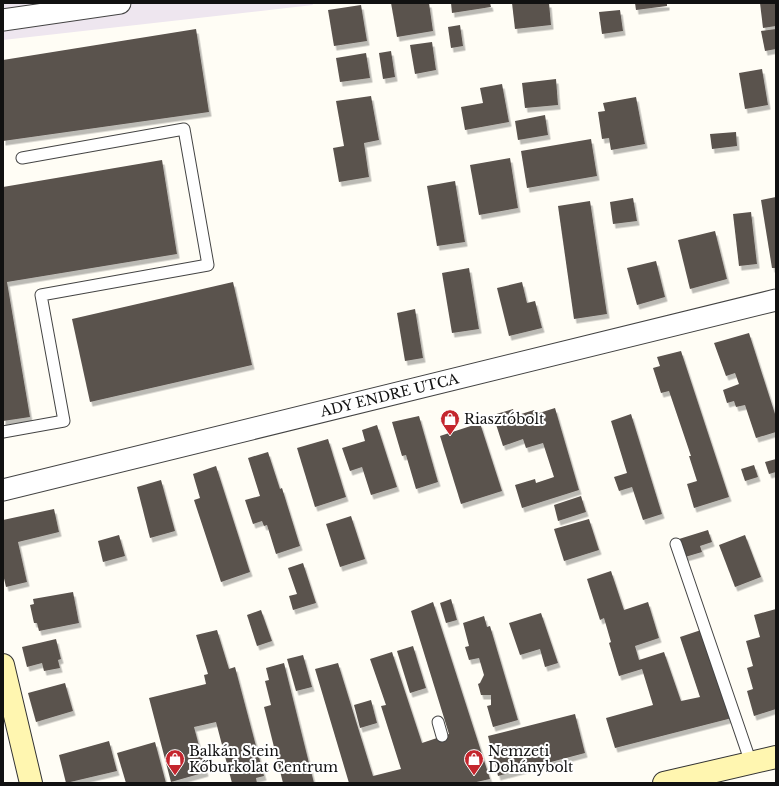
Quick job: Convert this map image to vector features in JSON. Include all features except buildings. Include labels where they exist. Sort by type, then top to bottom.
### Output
[{"type":"street","points":[[3,20],[111,4]]},
{"type":"street","name":"ADY ENDRE UTCA","points":[[3,490],[776,300]]},
{"type":"street","points":[[3,665],[31,783]]},
{"type":"street","points":[[664,783],[776,757]]},
{"type":"lane","points":[[3,432],[64,421],[41,295],[208,265],[184,129],[22,158]]},
{"type":"lane","points":[[676,544],[751,763]]},
{"type":"lane","points":[[438,722],[442,736]]},
{"type":"shaded area","points":[[3,3],[312,3],[313,5],[3,40]]},
{"type":"place","name":"Riasztóbolt","points":[[450,436]]},
{"type":"place","name":"Balkán Stein Kőburkolat Centrum","points":[[175,776]]},
{"type":"place","name":"Nemzeti Dohánybolt","points":[[474,776]]}]
